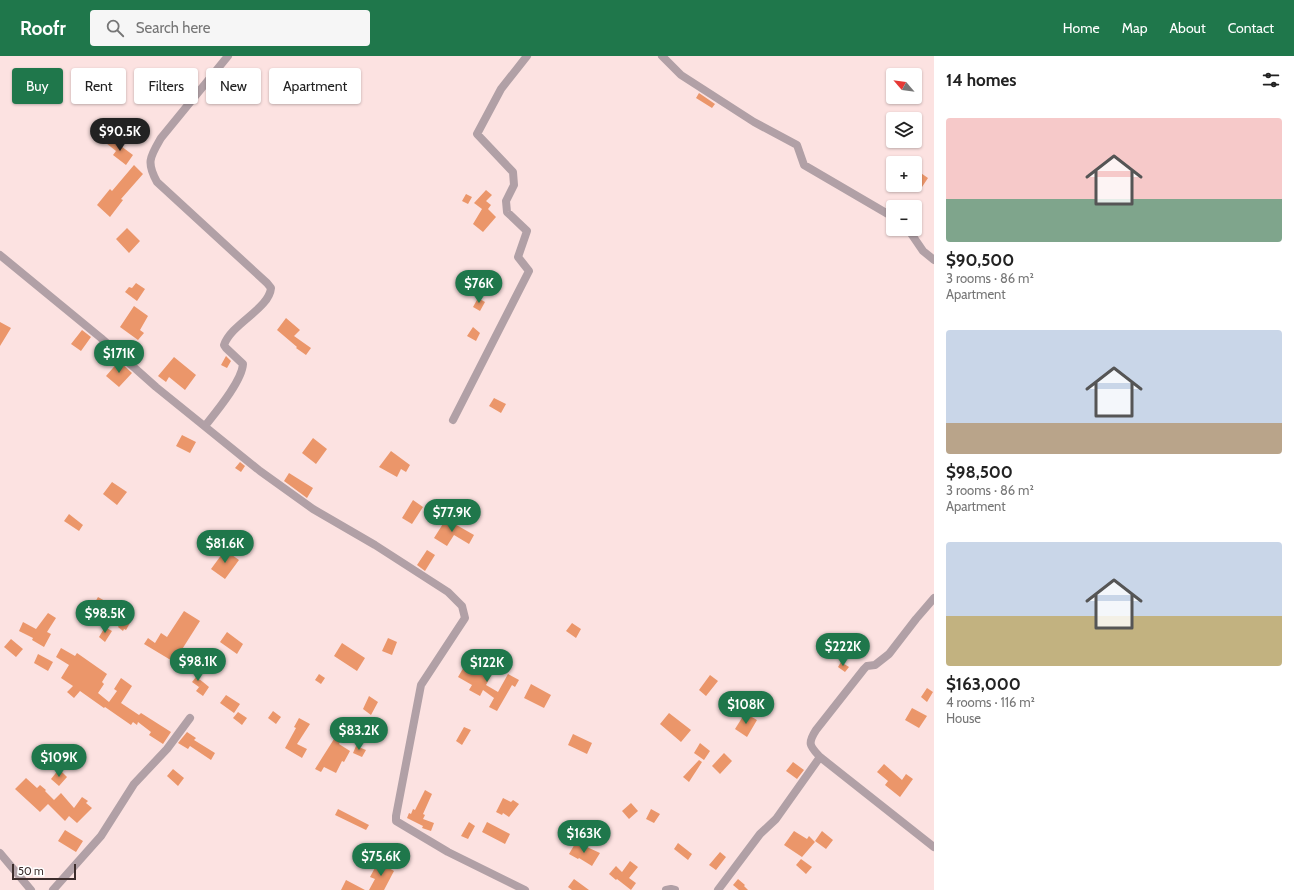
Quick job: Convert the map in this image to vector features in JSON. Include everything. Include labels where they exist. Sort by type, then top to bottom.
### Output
[{"type":"street","points":[[205,426],[231,390],[242,369],[243,364],[224,345],[226,339],[264,302],[270,294],[271,288],[157,182],[151,171],[150,163],[152,152],[161,138],[228,56]]},
{"type":"street","points":[[453,420],[529,271],[518,257],[527,231],[507,212],[506,201],[514,185],[513,172],[477,134],[501,89],[528,56]]},
{"type":"street","points":[[662,56],[680,75],[754,122],[797,145],[804,165],[886,213]]},
{"type":"street","points":[[913,236],[923,251],[934,260]]},
{"type":"street","points":[[0,255],[101,338],[156,387],[260,471],[313,509],[382,549],[448,592],[462,606],[465,618],[421,685],[396,821],[448,852],[525,890]]},
{"type":"street","points":[[934,598],[916,618],[889,654],[875,664],[864,669],[816,730],[810,743],[812,748],[820,757],[934,847]]},
{"type":"street","points":[[53,890],[102,836],[134,784],[167,748],[190,718]]},
{"type":"street","points":[[718,890],[760,834],[776,819],[820,757]]},
{"type":"street","points":[[0,853],[32,890]]},
{"type":"street","points":[[666,890],[671,888],[675,890]]},
{"type":"building","points":[[699,93],[715,104],[712,108],[696,98]]},
{"type":"building","points":[[110,138],[133,155],[126,165],[113,155],[116,151],[106,143]]},
{"type":"building","points":[[134,165],[143,174],[121,199],[123,200],[110,217],[97,205],[110,189],[112,191]]},
{"type":"building","points":[[922,174],[928,178],[922,187]]},
{"type":"building","points":[[486,190],[492,195],[486,201],[491,205],[488,209],[496,217],[483,232],[473,224],[482,209],[474,203]]},
{"type":"building","points":[[466,194],[472,197],[468,204],[462,201]]},
{"type":"building","points":[[127,228],[140,241],[129,253],[116,239]]},
{"type":"building","points":[[136,283],[145,289],[137,301],[125,292],[129,287],[132,288]]},
{"type":"building","points":[[478,298],[485,302],[480,311],[473,307]]},
{"type":"building","points":[[134,306],[148,316],[140,330],[144,333],[138,340],[120,327]]},
{"type":"building","points":[[286,318],[300,330],[294,336],[311,348],[306,355],[296,348],[297,347],[277,330]]},
{"type":"building","points":[[0,322],[11,328],[0,346]]},
{"type":"building","points":[[473,327],[480,333],[476,341],[467,336]]},
{"type":"building","points":[[82,330],[91,337],[81,351],[71,344]]},
{"type":"building","points":[[226,356],[231,361],[227,368],[221,365]]},
{"type":"building","points":[[174,357],[196,375],[185,390],[169,377],[166,382],[158,376]]},
{"type":"building","points":[[119,361],[132,373],[119,387],[106,376]]},
{"type":"building","points":[[494,398],[506,404],[501,413],[489,406]]},
{"type":"building","points":[[182,435],[196,442],[190,453],[176,446]]},
{"type":"building","points":[[313,438],[327,449],[316,464],[302,453]]},
{"type":"building","points":[[391,451],[410,465],[406,472],[401,469],[397,477],[379,467]]},
{"type":"building","points":[[240,462],[245,466],[241,472],[235,468]]},
{"type":"building","points":[[289,473],[313,488],[307,498],[284,481]]},
{"type":"building","points":[[112,482],[127,492],[117,505],[103,494]]},
{"type":"building","points":[[413,500],[423,507],[412,524],[402,518]]},
{"type":"building","points":[[69,514],[83,525],[79,531],[64,521]]},
{"type":"building","points":[[446,519],[474,535],[469,544],[454,535],[447,546],[434,538]]},
{"type":"building","points":[[225,550],[239,560],[225,579],[211,569]]},
{"type":"building","points":[[427,550],[435,555],[425,571],[417,565]]},
{"type":"building","points":[[98,597],[112,605],[101,625],[86,617],[90,611],[84,608],[88,601],[94,604]]},
{"type":"building","points":[[184,611],[200,621],[174,662],[144,644],[148,638],[155,643],[161,633],[167,637]]},
{"type":"building","points":[[48,613],[56,618],[47,632],[51,634],[44,647],[32,640],[33,638],[19,631],[23,622],[36,629]]},
{"type":"building","points":[[123,618],[130,623],[126,630],[124,629],[123,631],[118,627]]},
{"type":"building","points":[[572,623],[581,629],[576,638],[566,631]]},
{"type":"building","points":[[105,627],[112,631],[105,642],[99,637]]},
{"type":"building","points":[[227,632],[243,644],[237,654],[220,642]]},
{"type":"building","points":[[388,638],[397,642],[392,655],[382,651]]},
{"type":"building","points":[[11,639],[23,649],[16,657],[4,647]]},
{"type":"building","points":[[342,643],[365,658],[357,671],[334,656]]},
{"type":"building","points":[[61,648],[75,656],[77,653],[107,674],[102,682],[104,684],[98,693],[109,702],[117,691],[114,689],[121,678],[132,686],[121,703],[139,715],[141,713],[171,732],[163,744],[149,735],[151,732],[138,722],[137,725],[133,722],[131,725],[80,691],[74,698],[67,692],[73,686],[61,678],[69,665],[56,657]]},
{"type":"building","points":[[38,654],[53,662],[48,671],[34,663]]},
{"type":"building","points":[[489,661],[497,665],[486,685],[498,692],[508,674],[519,680],[515,687],[512,685],[497,711],[489,707],[494,698],[483,690],[480,696],[469,690],[472,685],[458,677],[465,665],[472,669],[474,666],[482,671]]},
{"type":"building","points":[[841,662],[849,667],[845,672],[838,667]]},
{"type":"building","points":[[319,674],[325,678],[321,684],[315,680]]},
{"type":"building","points":[[710,675],[718,681],[706,696],[699,690]]},
{"type":"building","points":[[196,677],[203,682],[199,687],[192,682]]},
{"type":"building","points":[[203,682],[209,687],[203,696],[196,691]]},
{"type":"building","points":[[531,684],[551,695],[544,708],[524,698]]},
{"type":"building","points":[[927,688],[933,692],[927,702],[921,697]]},
{"type":"building","points":[[226,695],[240,704],[234,713],[220,703]]},
{"type":"building","points":[[369,696],[378,702],[371,715],[363,709]]},
{"type":"building","points":[[912,708],[927,716],[919,728],[905,720]]},
{"type":"building","points":[[273,711],[281,717],[276,724],[268,718]]},
{"type":"building","points":[[238,712],[247,718],[242,725],[233,718]]},
{"type":"building","points":[[669,713],[691,730],[681,742],[660,724]]},
{"type":"building","points":[[745,713],[757,720],[747,737],[735,729]]},
{"type":"building","points":[[299,718],[310,724],[297,744],[307,749],[302,758],[285,748],[296,728],[294,727]]},
{"type":"building","points":[[464,727],[471,730],[462,745],[456,741]]},
{"type":"building","points":[[187,732],[196,738],[194,740],[215,753],[211,760],[190,746],[188,749],[178,743]]},
{"type":"building","points":[[573,734],[592,743],[587,754],[568,745]]},
{"type":"building","points":[[334,739],[350,751],[344,762],[342,761],[336,773],[324,767],[321,772],[315,769]]},
{"type":"building","points":[[700,743],[710,751],[704,760],[694,753]]},
{"type":"building","points":[[356,746],[366,750],[362,757],[353,753]]},
{"type":"building","points":[[724,753],[732,761],[720,774],[712,766]]},
{"type":"building","points":[[699,760],[702,762],[689,782],[683,777]]},
{"type":"building","points":[[793,762],[804,770],[797,779],[786,771]]},
{"type":"building","points":[[884,764],[902,780],[906,774],[913,779],[900,797],[885,785],[888,781],[877,772]]},
{"type":"building","points":[[59,769],[67,777],[59,786],[51,779]]},
{"type":"building","points":[[173,769],[184,778],[178,786],[167,776]]},
{"type":"building","points":[[26,778],[37,788],[40,785],[54,800],[61,793],[74,808],[82,797],[88,801],[86,803],[92,808],[77,823],[69,816],[65,821],[48,804],[40,812],[15,789]]},
{"type":"building","points":[[425,790],[432,794],[423,814],[425,815],[423,819],[434,823],[431,831],[422,828],[423,826],[407,818],[413,809],[415,810]]},
{"type":"building","points":[[503,798],[511,802],[513,800],[519,804],[509,817],[503,813],[502,815],[496,812]]},
{"type":"building","points":[[631,803],[638,811],[629,819],[622,811]]},
{"type":"building","points":[[338,809],[369,825],[366,830],[335,815]]},
{"type":"building","points":[[651,809],[660,814],[654,823],[646,819]]},
{"type":"building","points":[[469,822],[475,826],[468,839],[461,836]]},
{"type":"building","points":[[487,822],[510,834],[505,844],[482,832]]},
{"type":"building","points":[[65,830],[83,841],[76,852],[58,841]]},
{"type":"building","points":[[794,831],[807,839],[809,836],[815,842],[802,857],[784,845]]},
{"type":"building","points":[[822,831],[833,840],[826,849],[815,841]]},
{"type":"building","points":[[576,842],[600,853],[592,866],[569,854]]},
{"type":"building","points":[[678,843],[692,854],[688,860],[674,849]]},
{"type":"building","points":[[720,852],[726,857],[716,870],[709,865]]},
{"type":"building","points":[[801,859],[812,867],[806,874],[796,865]]},
{"type":"building","points":[[630,861],[638,867],[629,878],[636,883],[631,890],[609,874],[616,866],[622,872]]},
{"type":"building","points":[[378,862],[394,871],[384,890],[369,890],[375,879],[370,877]]},
{"type":"building","points":[[574,879],[589,890],[572,890],[568,887]]},
{"type":"building","points":[[738,879],[748,890],[739,890],[733,885]]},
{"type":"building","points":[[346,880],[365,890],[341,890]]}]
